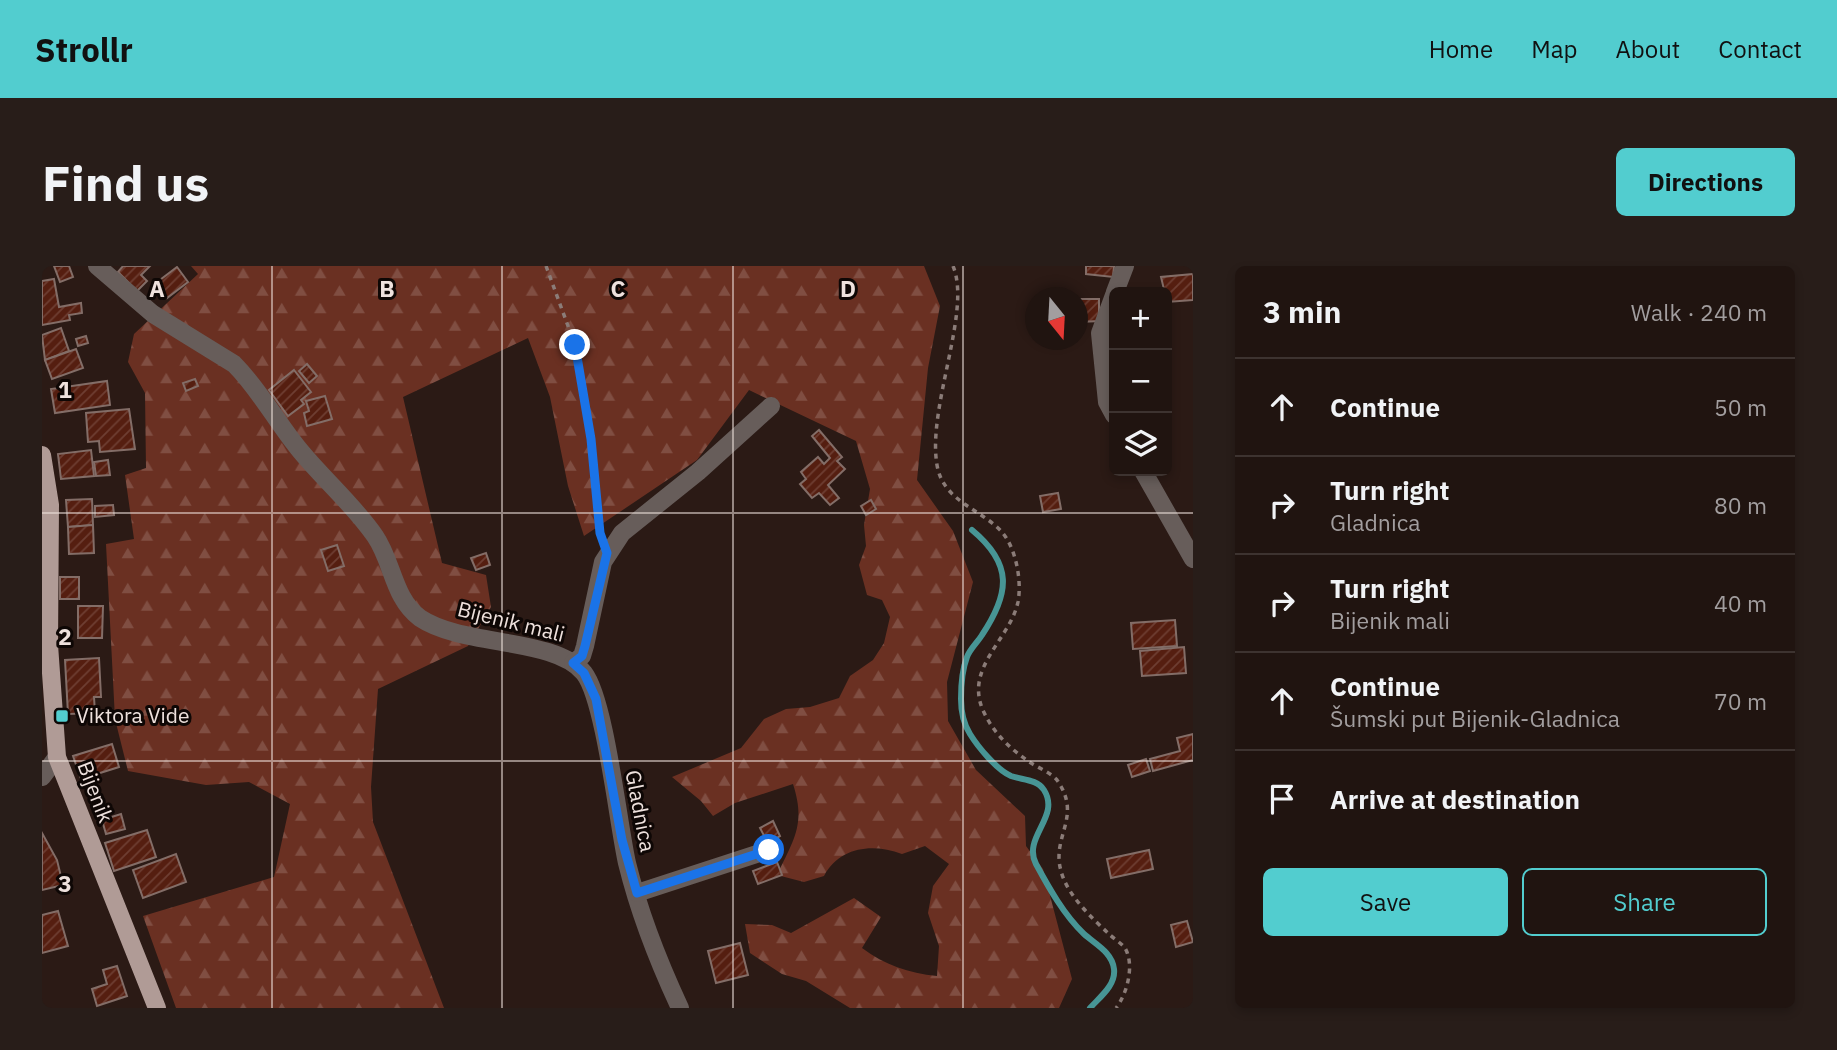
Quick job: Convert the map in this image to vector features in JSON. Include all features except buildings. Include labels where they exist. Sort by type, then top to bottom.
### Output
[{"type":"main road","name":"Bijenik","points":[[42,455],[50,505],[46,589],[57,757],[157,1008]]},
{"type":"street","name":"Bijenik mali","points":[[96,266],[130,297],[234,364],[247,377],[298,449],[374,535],[385,552],[406,606],[422,619],[461,635],[536,650],[573,663],[582,656],[607,553],[622,533],[698,472],[771,406]]},
{"type":"street","points":[[1117,287],[1125,266]]},
{"type":"street","points":[[1109,309],[1100,333],[1107,402],[1113,413]]},
{"type":"street","points":[[1146,476],[1193,559]]},
{"type":"street","name":"Gladnica","points":[[573,663],[584,673],[596,699],[622,840],[637,893],[680,1008]]},
{"type":"street","points":[[42,777],[57,757]]},
{"type":"street","points":[[637,893],[769,850]]},
{"type":"path","points":[[546,266],[575,345],[591,439],[600,533],[607,553]]},
{"type":"path","points":[[953,266],[958,292],[935,426],[937,467],[950,495],[1002,532],[1018,567],[1018,602],[1004,633],[985,660],[979,682],[981,706],[996,733],[1019,755],[1055,777],[1069,800],[1068,820],[1059,853],[1060,872],[1090,915],[1125,948],[1129,976],[1116,1008]]},
{"type":"green space","points":[[191,266],[924,266],[940,306],[928,368],[917,480],[953,531],[973,582],[947,682],[948,721],[976,770],[1025,816],[1026,846],[1043,869],[1072,979],[1059,1008],[850,1008],[806,981],[782,974],[750,953],[745,924],[772,925],[791,933],[854,898],[881,917],[862,948],[897,967],[937,976],[939,946],[928,913],[933,886],[949,864],[925,846],[902,854],[868,848],[848,853],[831,866],[824,876],[804,882],[777,875],[793,841],[798,821],[793,784],[735,803],[713,816],[701,801],[672,777],[741,748],[764,719],[786,709],[810,707],[839,698],[850,676],[873,660],[884,643],[890,617],[882,600],[867,595],[859,565],[866,546],[864,525],[870,489],[856,441],[749,390],[697,460],[584,536],[568,486],[550,397],[528,338],[403,397],[442,563],[486,575],[491,607],[468,646],[378,689],[371,787],[373,822],[444,1008],[176,1008],[143,916],[274,877],[290,804],[249,782],[206,785],[128,771],[115,719],[106,544],[134,539],[125,475],[146,468],[145,393],[128,362],[134,334],[198,274]]},
{"type":"waterway","points":[[972,530],[995,555],[1003,580],[998,606],[965,662],[961,688],[963,717],[973,739],[1000,769],[1011,776],[1029,780],[1044,790],[1048,809],[1034,845],[1036,864],[1063,910],[1084,934],[1107,953],[1113,963],[1114,975],[1110,985],[1090,1008]]},
{"type":"place","name":"Viktora Vide","points":[[62,716]]},
{"type":"route","points":[[575,345],[591,439],[600,533],[607,553],[591,627],[582,656],[573,663],[584,673],[596,699],[622,840],[637,893],[769,850]]}]
